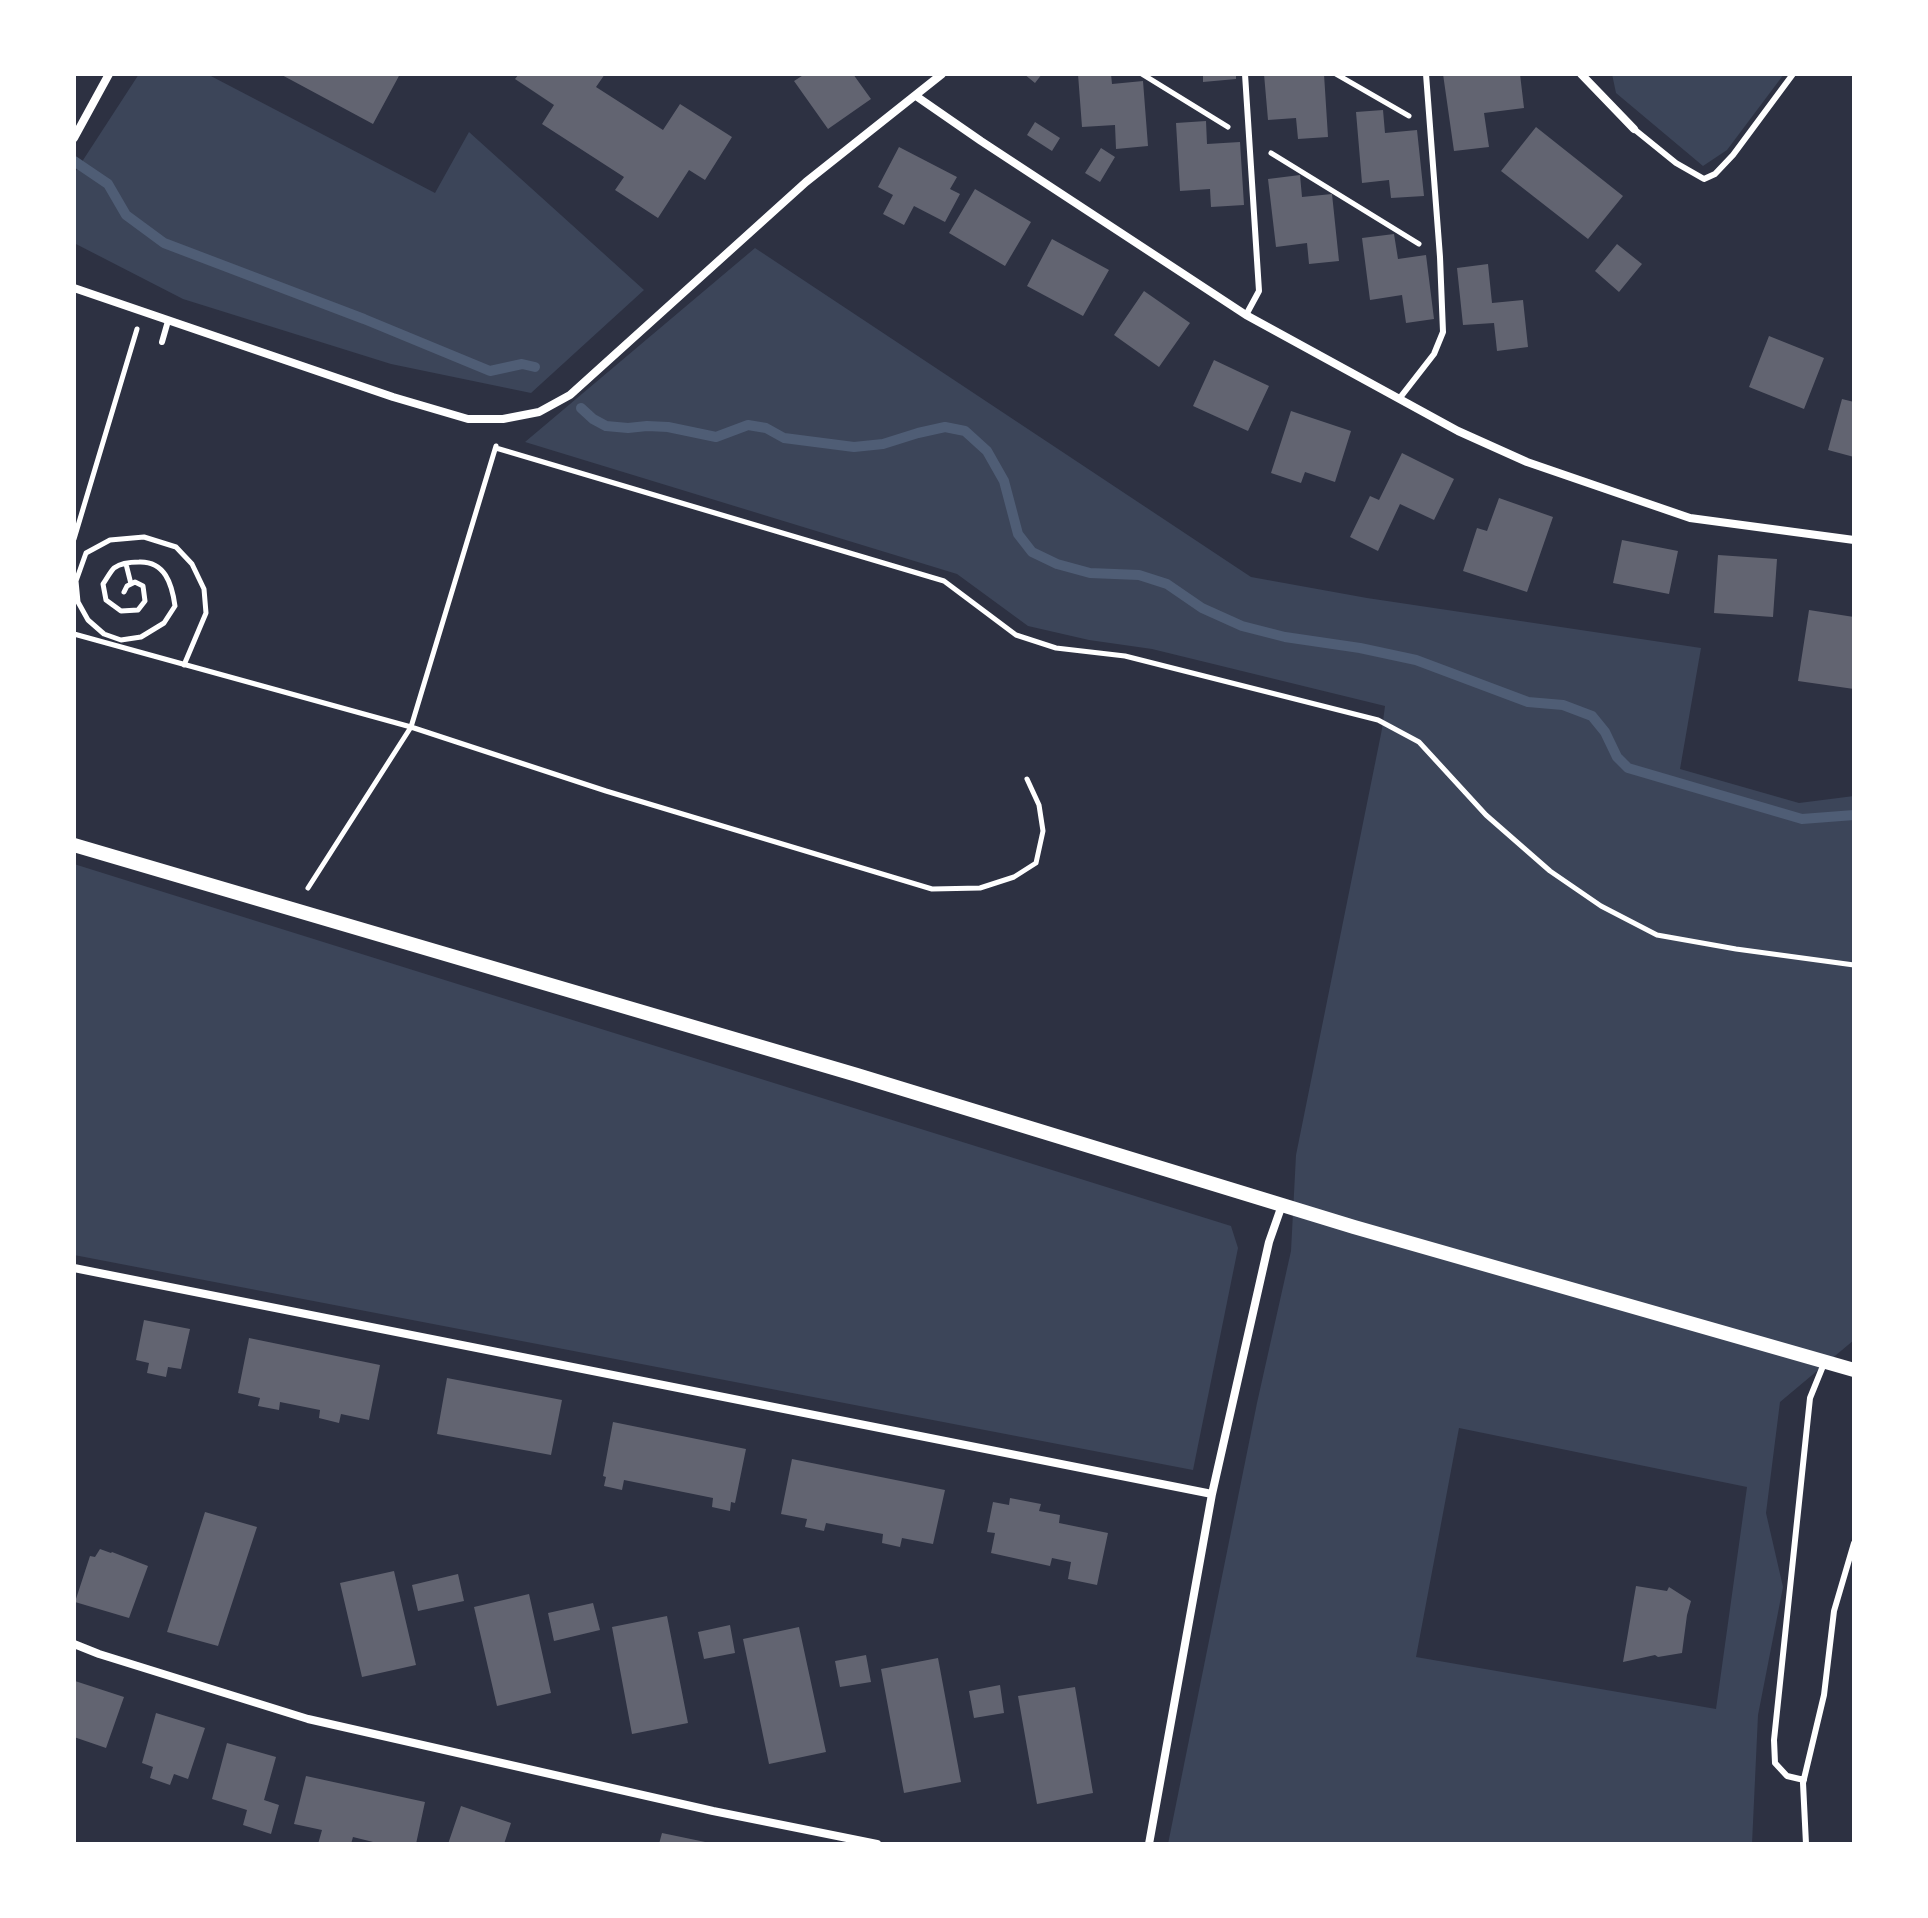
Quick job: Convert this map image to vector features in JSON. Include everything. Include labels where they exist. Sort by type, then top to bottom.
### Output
[{"type":"street","points":[[74,138],[109,74]]},
{"type":"street","points":[[74,288],[393,397],[468,419],[503,419],[539,412],[570,395],[806,182],[942,74]]},
{"type":"street","points":[[1585,75],[1634,129]]},
{"type":"street","points":[[916,96],[1246,315],[1458,431],[1527,462],[1690,518],[1854,540]]},
{"type":"street","points":[[74,845],[857,1075],[1282,1205],[1854,1370]]},
{"type":"street","points":[[1149,1844],[1212,1494],[1269,1242],[1282,1205]]},
{"type":"street","points":[[74,1268],[1212,1494]]},
{"type":"street","points":[[74,1644],[308,1719],[713,1811],[877,1844]]},
{"type":"lane","points":[[1245,74],[1259,291],[1246,315]]},
{"type":"lane","points":[[1399,399],[1434,354],[1443,332],[1426,74]]},
{"type":"lane","points":[[1634,129],[1676,163],[1704,179],[1715,174],[1733,155],[1793,74]]},
{"type":"lane","points":[[162,342],[168,321]]},
{"type":"lane","points":[[1804,1780],[1787,1776],[1775,1763],[1774,1740],[1810,1398],[1825,1361]]},
{"type":"lane","points":[[1806,1844],[1804,1780],[1824,1695],[1834,1611],[1854,1543]]},
{"type":"path","points":[[1142,74],[1232,130]]},
{"type":"path","points":[[1336,74],[1406,115]]},
{"type":"path","points":[[1249,140],[1423,246]]},
{"type":"path","points":[[74,539],[140,312]]},
{"type":"path","points":[[298,911],[311,880],[411,727],[496,448],[944,581],[1016,635],[1056,648],[1125,656],[1378,720],[1419,742],[1486,815],[1550,871],[1601,906],[1657,935],[1854,965]]},
{"type":"path","points":[[124,592],[127,586],[135,582],[143,586],[145,601],[138,610],[121,611],[106,600],[103,584],[114,569],[145,562],[160,568],[172,585],[175,606],[164,623],[141,637],[121,640],[104,634],[88,620],[78,602],[76,574],[86,553],[110,540],[144,537],[176,547],[192,564],[204,589],[206,613],[184,665]]},
{"type":"path","points":[[126,564],[131,584]]},
{"type":"path","points":[[74,634],[411,727],[606,791],[932,889],[980,888],[1014,877],[1036,863],[1043,831],[1039,805],[1027,779]]},
{"type":"path","points":[[109,644],[112,637]]},
{"type":"shaded area","points":[[139,74],[207,74],[435,193],[469,132],[644,290],[531,393],[391,364],[183,299],[74,243],[74,174]]},
{"type":"shaded area","points":[[1612,74],[1784,74],[1727,150],[1703,166],[1616,93]]},
{"type":"shaded area","points":[[755,248],[1251,577],[1367,598],[1701,648],[1680,769],[1799,803],[1854,796],[1854,1340],[1780,1402],[1766,1513],[1783,1587],[1758,1715],[1752,1844],[1168,1844],[1257,1403],[1291,1251],[1296,1155],[1385,706],[1152,649],[1089,640],[1028,626],[957,574],[525,442]],"holes":[[[1459,1428],[1747,1487],[1716,1709],[1416,1657]]]},
{"type":"shaded area","points":[[74,864],[1231,1226],[1238,1248],[1193,1470],[74,1255]]},
{"type":"building","points":[[280,74],[400,74],[373,124]]},
{"type":"building","points":[[519,74],[605,74],[596,87],[663,130],[680,104],[732,137],[705,180],[689,170],[658,218],[615,190],[624,177],[542,124],[554,105],[515,79]]},
{"type":"building","points":[[805,74],[853,74],[871,99],[828,129],[794,81]]},
{"type":"building","points":[[1024,74],[1042,74],[1035,83]]},
{"type":"building","points":[[1078,74],[1111,74],[1112,84],[1143,81],[1148,146],[1116,149],[1115,125],[1082,127]]},
{"type":"building","points":[[1203,74],[1236,74],[1236,79],[1203,82]]},
{"type":"building","points":[[1264,74],[1324,74],[1328,137],[1298,139],[1296,118],[1268,120]]},
{"type":"building","points":[[1443,74],[1520,74],[1524,108],[1484,113],[1489,147],[1454,151]]},
{"type":"building","points":[[1383,110],[1385,133],[1417,130],[1424,196],[1391,198],[1389,180],[1362,183],[1356,112]]},
{"type":"building","points":[[1206,121],[1207,144],[1240,142],[1244,205],[1211,207],[1210,189],[1180,191],[1176,123]]},
{"type":"building","points":[[1035,122],[1060,138],[1052,151],[1027,135]]},
{"type":"building","points":[[1536,127],[1623,196],[1588,239],[1501,171]]},
{"type":"building","points":[[899,147],[957,177],[950,189],[960,194],[945,222],[914,206],[904,225],[883,214],[893,195],[878,187]]},
{"type":"building","points":[[1101,148],[1115,157],[1100,182],[1085,173]]},
{"type":"building","points":[[1300,175],[1302,197],[1332,194],[1339,261],[1309,264],[1307,243],[1276,247],[1268,179]]},
{"type":"building","points":[[975,189],[1031,222],[1005,266],[949,233]]},
{"type":"building","points":[[1394,234],[1398,259],[1426,255],[1434,319],[1406,323],[1402,295],[1370,300],[1362,238]]},
{"type":"building","points":[[1052,239],[1109,270],[1083,316],[1027,286]]},
{"type":"building","points":[[1617,244],[1642,264],[1619,292],[1595,271]]},
{"type":"building","points":[[1488,264],[1492,303],[1523,300],[1528,347],[1497,351],[1494,323],[1463,325],[1457,268]]},
{"type":"building","points":[[1144,291],[1190,323],[1159,367],[1114,335]]},
{"type":"building","points":[[1769,336],[1824,358],[1804,409],[1749,387]]},
{"type":"building","points":[[1214,360],[1269,386],[1248,431],[1193,406]]},
{"type":"building","points":[[1842,399],[1854,402],[1854,457],[1828,450]]},
{"type":"building","points":[[1291,411],[1351,431],[1335,482],[1305,472],[1301,483],[1271,473]]},
{"type":"building","points":[[1402,453],[1454,479],[1434,520],[1400,504],[1378,551],[1350,537],[1370,496],[1379,500]]},
{"type":"building","points":[[1499,498],[1553,517],[1527,592],[1463,571],[1477,528],[1487,531]]},
{"type":"building","points":[[1622,540],[1678,551],[1669,594],[1613,583]]},
{"type":"building","points":[[1718,555],[1777,559],[1773,617],[1714,613]]},
{"type":"building","points":[[1809,610],[1854,617],[1854,689],[1798,681]]},
{"type":"building","points":[[144,1320],[190,1329],[181,1369],[168,1367],[166,1377],[147,1373],[149,1363],[136,1360]]},
{"type":"building","points":[[249,1338],[380,1365],[369,1420],[341,1414],[339,1423],[319,1418],[320,1410],[280,1402],[279,1410],[258,1406],[260,1398],[238,1393]]},
{"type":"building","points":[[447,1378],[562,1400],[551,1455],[437,1434]]},
{"type":"building","points":[[613,1422],[746,1449],[735,1503],[731,1502],[730,1511],[712,1507],[713,1498],[624,1480],[622,1490],[604,1486]]},
{"type":"building","points":[[792,1459],[945,1490],[933,1544],[902,1538],[900,1547],[882,1543],[883,1534],[826,1523],[824,1531],[805,1527],[807,1519],[781,1514]]},
{"type":"building","points":[[1010,1498],[1041,1504],[1039,1511],[1060,1515],[1059,1523],[1108,1533],[1097,1585],[1068,1579],[1071,1562],[1052,1558],[1050,1566],[991,1553],[995,1533],[987,1532],[993,1502],[1009,1505]]},
{"type":"building","points":[[205,1512],[257,1527],[218,1646],[167,1632]]},
{"type":"building","points":[[100,1549],[148,1566],[129,1618],[75,1602],[90,1556],[95,1557]]},
{"type":"building","points":[[394,1571],[416,1665],[362,1677],[340,1583]]},
{"type":"building","points":[[458,1574],[464,1601],[418,1611],[412,1585]]},
{"type":"building","points":[[1636,1586],[1667,1591],[1669,1587],[1691,1601],[1682,1653],[1623,1662]]},
{"type":"building","points":[[529,1594],[551,1693],[497,1706],[474,1607]]},
{"type":"building","points":[[593,1603],[600,1630],[554,1641],[548,1613]]},
{"type":"building","points":[[667,1616],[688,1723],[632,1734],[612,1627]]},
{"type":"building","points":[[730,1625],[735,1653],[704,1659],[698,1632]]},
{"type":"building","points":[[799,1627],[826,1752],[769,1764],[743,1639]]},
{"type":"building","points":[[866,1655],[871,1682],[840,1687],[835,1661]]},
{"type":"building","points":[[938,1658],[961,1782],[904,1793],[881,1669]]},
{"type":"building","points":[[75,1681],[124,1697],[106,1748],[74,1737]]},
{"type":"building","points":[[1000,1685],[1004,1713],[974,1718],[969,1691]]},
{"type":"building","points":[[1075,1687],[1093,1793],[1037,1804],[1018,1696]]},
{"type":"building","points":[[156,1713],[205,1728],[188,1779],[174,1774],[170,1785],[150,1778],[153,1767],[142,1763]]},
{"type":"building","points":[[227,1743],[276,1757],[264,1800],[279,1805],[271,1834],[243,1825],[247,1810],[212,1799]]},
{"type":"building","points":[[306,1776],[425,1802],[416,1844],[381,1844],[353,1837],[351,1844],[318,1844],[322,1830],[294,1824]]},
{"type":"building","points":[[461,1806],[511,1823],[504,1844],[448,1844]]},
{"type":"building","points":[[662,1833],[710,1843],[710,1844],[659,1844]]},
{"type":"waterway","points":[[74,161],[108,184],[126,215],[164,243],[490,371],[522,364],[535,367]]},
{"type":"waterway","points":[[581,408],[606,426],[668,427],[716,437],[748,425],[766,428],[784,438],[854,447],[883,444],[945,427],[965,431],[987,451],[1004,481],[1018,534],[1032,552],[1057,564],[1090,573],[1139,575],[1167,584],[1202,608],[1242,626],[1285,637],[1416,660],[1528,702],[1563,705],[1592,716],[1605,732],[1617,757],[1628,768],[1802,819],[1854,815]]}]
